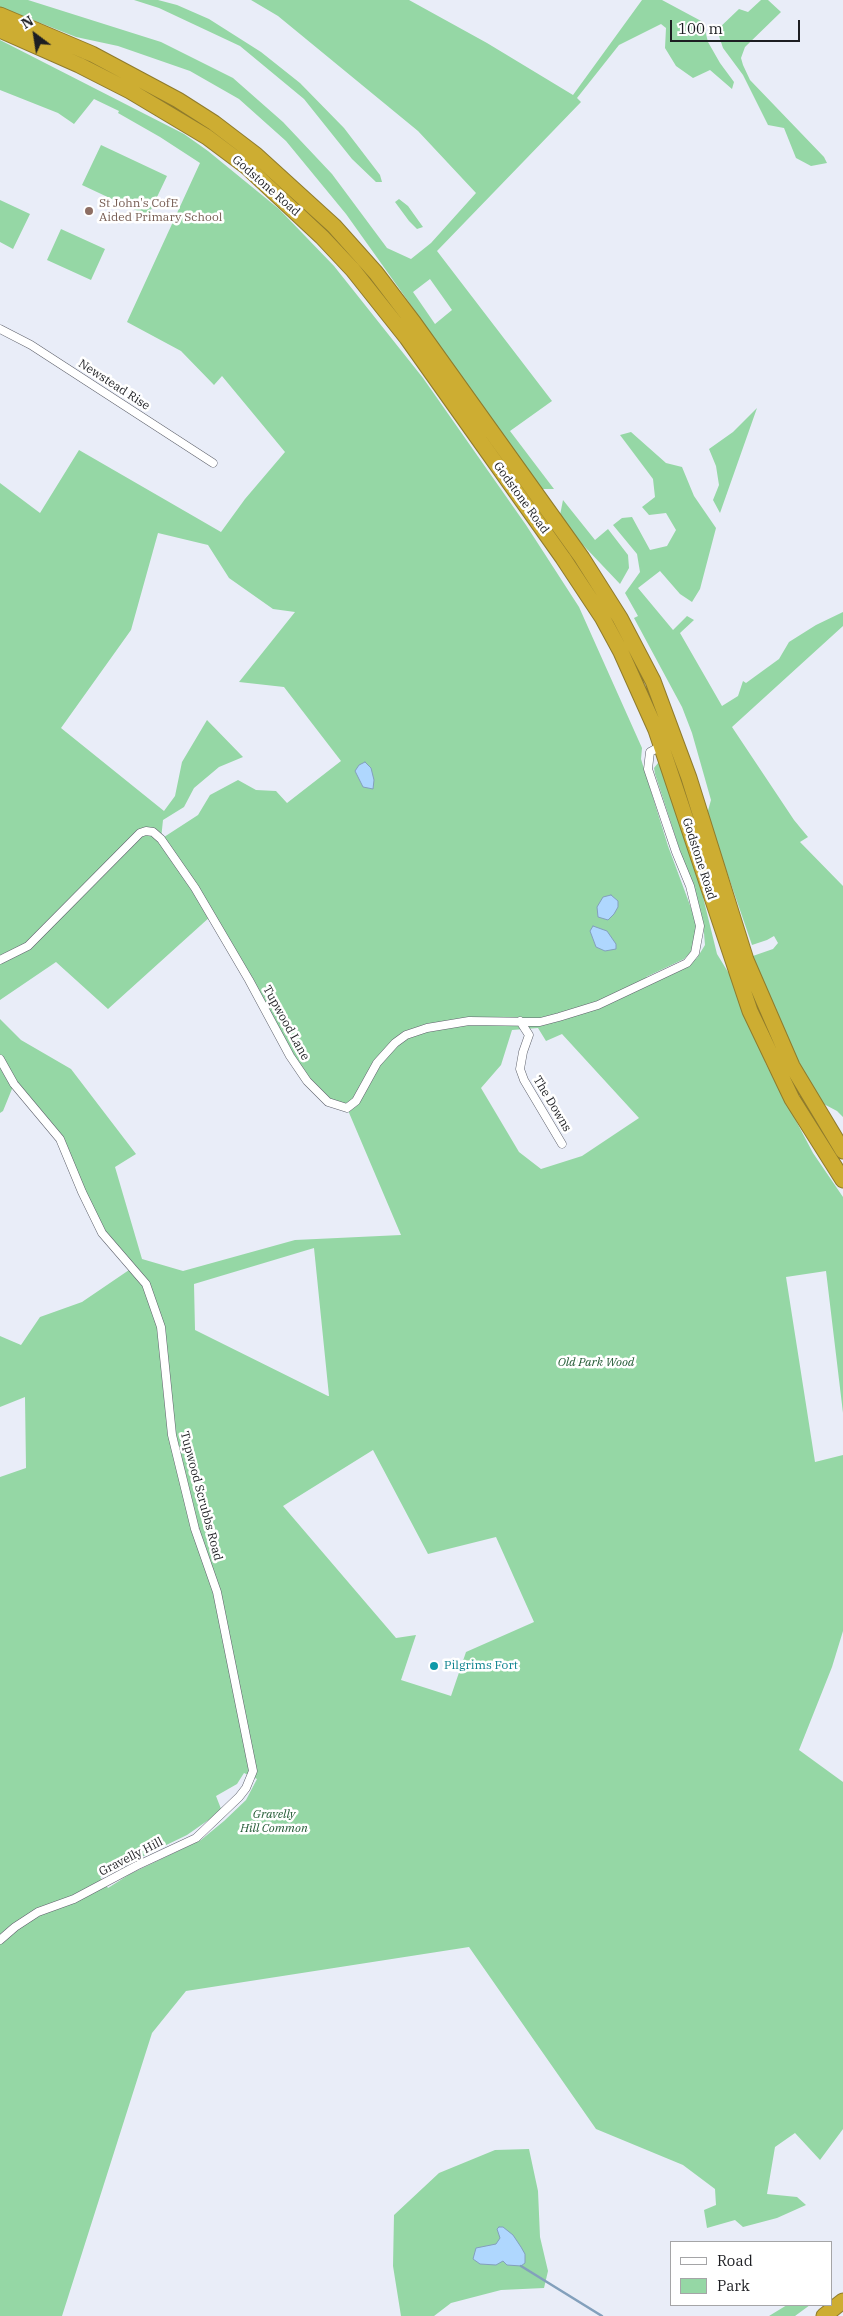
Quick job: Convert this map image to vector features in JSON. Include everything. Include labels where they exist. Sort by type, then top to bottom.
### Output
[{"type":"highway","name":"Godstone Road","points":[[0,15],[92,54],[178,100],[214,123],[256,155],[334,226],[376,273],[414,323],[582,558],[620,618],[653,681],[689,778],[746,960],[792,1066],[843,1151]]},
{"type":"highway","name":"Godstone Road","points":[[0,30],[79,65],[169,112],[247,167],[322,237],[353,270],[407,338],[563,558],[602,617],[621,652],[639,689],[662,746],[750,1011],[792,1099],[843,1180]]},
{"type":"highway","points":[[824,2316],[843,2300]]},
{"type":"street","name":"Newstead Rise","points":[[0,329],[31,345],[213,463]]},
{"type":"street","name":"Tupwood Lane","points":[[0,960],[28,946],[136,837],[146,831],[153,832],[161,839],[195,888],[249,980],[290,1056],[307,1081],[328,1102],[347,1108],[356,1101],[377,1063],[395,1043],[406,1035],[428,1028],[469,1021],[540,1022],[598,1005],[687,963],[695,953],[700,926],[690,886],[676,852],[648,769],[650,752],[662,746]]},
{"type":"street","name":"The Downs","points":[[520,1021],[529,1035],[520,1068],[524,1080],[562,1144]]},
{"type":"street","name":"Tupwood Scrubbs Road","points":[[0,1059],[14,1084],[60,1139],[82,1192],[102,1233],[146,1284],[161,1327],[172,1435],[196,1528],[217,1592],[253,1771]]},
{"type":"street","name":"Gravelly Hill","points":[[0,1940],[15,1927],[38,1912],[74,1899],[136,1866],[196,1838],[239,1798],[246,1788],[253,1771]]},
{"type":"green space","points":[[0,0],[28,0],[161,42],[233,78],[283,122],[332,174],[387,248],[411,259],[431,243],[476,193],[418,131],[278,16],[251,0],[409,0],[487,43],[573,95],[642,0],[662,0],[703,22],[708,42],[734,82],[732,89],[710,70],[693,78],[676,66],[665,48],[666,28],[661,24],[619,45],[577,98],[581,102],[437,251],[552,401],[510,431],[554,489],[542,489],[346,214],[286,141],[239,99],[190,71],[118,46],[76,37],[0,7]],"holes":[[[430,279],[452,310],[435,324],[413,292]]]},
{"type":"green space","points":[[134,0],[158,0],[177,5],[209,19],[261,52],[300,83],[344,128],[380,175],[382,182],[376,182],[352,159],[304,99],[240,46],[159,8]]},
{"type":"green space","points":[[761,0],[768,0],[781,12],[745,47],[741,58],[743,65],[750,80],[824,157],[827,163],[811,166],[796,158],[784,128],[768,125],[743,75],[723,48],[717,30],[739,9],[748,12]]},
{"type":"green space","name":"Old Park Wood","points":[[0,40],[184,134],[208,151],[279,209],[334,266],[423,378],[526,525],[579,607],[642,748],[641,759],[668,846],[697,924],[693,950],[684,959],[646,977],[656,980],[683,968],[697,958],[705,945],[703,921],[655,774],[654,768],[658,763],[663,765],[690,844],[717,954],[736,985],[766,1064],[813,1153],[843,1197],[843,1413],[826,1271],[786,1277],[815,1462],[843,1455],[843,1631],[832,1667],[799,1750],[843,1782],[843,2129],[820,2160],[795,2133],[775,2147],[767,2194],[797,2197],[806,2205],[777,2218],[743,2227],[735,2220],[707,2228],[704,2210],[716,2205],[715,2189],[683,2165],[596,2129],[469,1947],[186,1991],[152,2033],[62,2316],[0,2316],[0,1477],[26,1468],[25,1397],[0,1407],[0,1336],[21,1345],[40,1317],[82,1302],[132,1268],[102,1233],[60,1139],[14,1084],[3,1111],[0,1113],[0,1019],[21,1040],[71,1069],[136,1154],[115,1167],[142,1259],[183,1271],[295,1240],[401,1235],[347,1108],[328,1102],[290,1056],[211,916],[108,1009],[56,962],[0,1000],[0,483],[40,513],[79,450],[221,532],[245,499],[285,452],[222,376],[214,385],[181,351],[127,322],[200,163],[118,113],[119,111],[94,99],[74,124],[58,113],[0,90]],"holes":[[[158,533],[208,545],[229,578],[273,609],[295,612],[239,682],[284,687],[341,761],[287,803],[276,791],[256,790],[238,780],[210,795],[198,815],[161,839],[163,820],[184,807],[194,788],[219,767],[243,757],[207,720],[182,762],[175,796],[164,811],[61,728],[131,630]],[[538,1028],[546,1041],[562,1034],[639,1118],[582,1156],[541,1169],[519,1152],[481,1088],[501,1065],[512,1030]],[[314,1248],[329,1396],[195,1330],[194,1284]],[[373,1450],[428,1554],[496,1537],[534,1622],[466,1652],[451,1696],[401,1680],[416,1635],[396,1638],[283,1506]],[[244,1773],[257,1779],[246,1800],[201,1840],[130,1874],[108,1888],[100,1877],[187,1835],[207,1821],[223,1814],[216,1796],[237,1784]]]},
{"type":"green space","points":[[101,145],[167,176],[148,216],[82,185]]},
{"type":"green space","points":[[399,199],[408,206],[423,227],[417,229],[409,221],[395,202]]},
{"type":"green space","points":[[0,200],[30,214],[13,249],[0,242]]},
{"type":"green space","points":[[61,229],[105,249],[91,280],[47,260]]},
{"type":"green space","points":[[757,408],[720,513],[713,500],[719,485],[716,466],[709,449],[733,432]]},
{"type":"green space","points":[[631,432],[666,463],[682,467],[694,496],[716,528],[700,589],[692,602],[680,594],[660,571],[638,588],[673,630],[687,616],[694,620],[680,633],[722,706],[738,696],[743,681],[746,683],[779,659],[789,642],[816,625],[843,612],[843,626],[732,727],[794,820],[808,837],[800,842],[843,886],[843,1117],[837,1111],[820,1102],[798,1068],[750,957],[773,949],[778,943],[774,936],[752,945],[707,814],[711,800],[692,733],[682,707],[634,618],[638,616],[625,593],[640,572],[637,554],[613,525],[622,518],[632,517],[650,550],[667,546],[676,530],[666,513],[649,515],[642,507],[655,497],[653,479],[620,435]]},
{"type":"green space","points":[[563,500],[595,540],[608,529],[628,555],[629,568],[620,584],[583,545],[560,515]]},
{"type":"green space","points":[[529,2149],[538,2191],[540,2237],[548,2271],[544,2288],[501,2290],[451,2303],[434,2316],[401,2316],[393,2266],[394,2215],[439,2173],[495,2150]]},
{"type":"green space","points":[[785,2306],[809,2306],[795,2316],[769,2316]]},
{"type":"water","points":[[365,762],[371,768],[374,780],[373,789],[363,787],[355,771],[359,765]]},
{"type":"water","points":[[611,895],[618,901],[618,907],[614,914],[608,920],[598,917],[597,907],[603,897]]},
{"type":"water","points":[[593,926],[607,931],[616,944],[616,949],[605,951],[596,947],[590,931]]},
{"type":"water","points":[[503,2227],[513,2235],[525,2254],[525,2263],[521,2266],[507,2265],[503,2261],[496,2265],[480,2264],[473,2259],[476,2248],[496,2244],[500,2238],[497,2229]]},
{"type":"waterway","points":[[521,2266],[602,2316]]},
{"type":"place","name":"St John's CofE Aided Primary School","points":[[89,211]]},
{"type":"place","name":"Pilgrims Fort","points":[[434,1666]]},
{"type":"park label","name":"Gravelly Hill Common","points":[[274,1822]]}]
